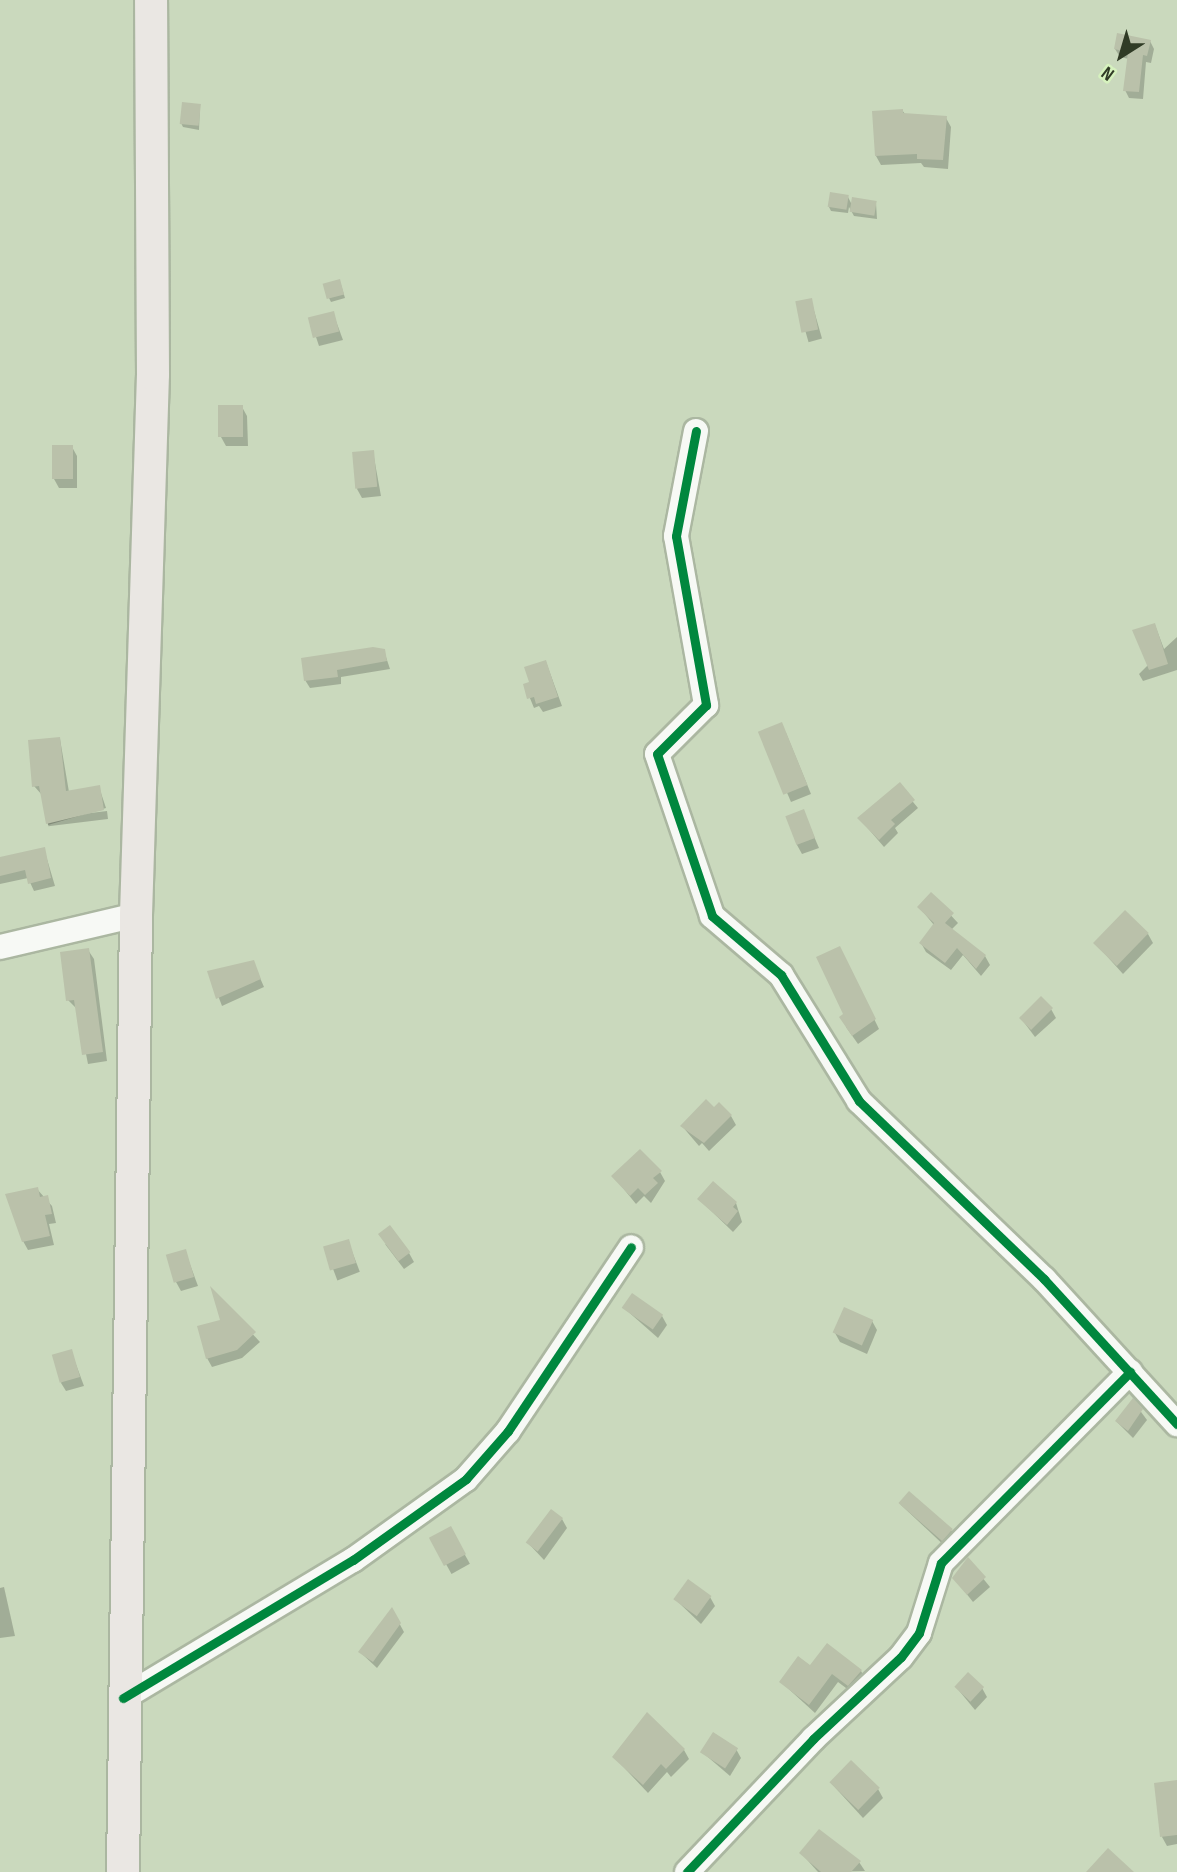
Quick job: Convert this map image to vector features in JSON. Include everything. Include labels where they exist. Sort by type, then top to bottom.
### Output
[{"type":"main road","points":[[123,1872],[122,1699],[136,915],[153,374],[151,0]]},
{"type":"street","points":[[696,431],[676,536],[706,705],[657,754],[712,916],[781,975],[859,1101],[1045,1279],[1177,1423]]},
{"type":"street","points":[[0,947],[136,915]]},
{"type":"street","points":[[122,1699],[353,1560],[466,1479],[508,1431],[631,1247]]},
{"type":"street","points":[[687,1872],[813,1739],[901,1657],[919,1633],[942,1563],[1130,1372]]},
{"type":"building","points":[[1117,33],[1151,40],[1147,56],[1143,55],[1139,92],[1123,91],[1128,52],[1114,49]]},
{"type":"building","points":[[182,102],[201,104],[199,126],[180,124]]},
{"type":"building","points":[[903,109],[903,113],[947,116],[943,160],[917,159],[917,154],[875,156],[872,111]]},
{"type":"building","points":[[830,192],[849,195],[846,210],[828,207]]},
{"type":"building","points":[[852,197],[877,201],[874,216],[850,212]]},
{"type":"building","points":[[340,279],[344,294],[327,299],[323,284]]},
{"type":"building","points":[[812,298],[818,329],[801,333],[795,301]]},
{"type":"building","points":[[334,311],[339,331],[313,338],[308,318]]},
{"type":"building","points":[[218,405],[243,405],[243,437],[218,437]]},
{"type":"building","points":[[52,445],[73,445],[73,479],[52,479]]},
{"type":"building","points":[[374,450],[377,487],[355,489],[352,452]]},
{"type":"building","points":[[1155,623],[1168,664],[1149,670],[1132,630]]},
{"type":"building","points":[[373,647],[385,649],[387,661],[337,670],[338,677],[304,681],[301,658]]},
{"type":"building","points":[[546,660],[558,697],[536,704],[534,697],[527,699],[523,684],[529,682],[524,667]]},
{"type":"building","points":[[782,722],[807,785],[783,795],[758,732]]},
{"type":"building","points":[[60,737],[66,791],[100,785],[104,810],[46,824],[39,786],[32,787],[28,740]]},
{"type":"building","points":[[900,782],[915,800],[891,820],[895,824],[879,840],[857,818]]},
{"type":"building","points":[[804,809],[815,838],[796,845],[785,816]]},
{"type":"building","points":[[45,847],[51,878],[28,884],[25,870],[0,876],[0,857]]},
{"type":"building","points":[[931,892],[954,913],[945,923],[986,955],[976,969],[957,948],[945,963],[919,943],[934,923],[917,907]]},
{"type":"building","points":[[1125,910],[1149,933],[1117,966],[1093,943]]},
{"type":"building","points":[[840,946],[876,1019],[852,1036],[839,1017],[843,1014],[816,957]]},
{"type":"building","points":[[89,948],[103,1052],[82,1055],[74,1000],[66,1001],[60,952]]},
{"type":"building","points":[[254,960],[261,979],[216,999],[207,971]]},
{"type":"building","points":[[1041,996],[1053,1008],[1031,1030],[1019,1018]]},
{"type":"building","points":[[706,1099],[714,1107],[719,1102],[732,1115],[704,1143],[680,1126]]},
{"type":"building","points":[[640,1149],[662,1171],[653,1178],[658,1183],[645,1195],[638,1188],[630,1196],[611,1176]]},
{"type":"building","points":[[713,1181],[737,1202],[733,1207],[738,1211],[727,1225],[697,1199]]},
{"type":"building","points":[[38,1187],[40,1197],[48,1195],[52,1214],[45,1215],[50,1236],[22,1242],[5,1194]]},
{"type":"building","points":[[390,1225],[410,1252],[398,1261],[378,1234]]},
{"type":"building","points":[[349,1239],[356,1263],[330,1270],[323,1246]]},
{"type":"building","points":[[186,1249],[194,1277],[174,1283],[166,1255]]},
{"type":"building","points":[[210,1286],[256,1332],[237,1350],[206,1359],[197,1326],[220,1320]]},
{"type":"building","points":[[632,1293],[663,1315],[653,1330],[622,1308]]},
{"type":"building","points":[[844,1307],[873,1320],[862,1346],[833,1333]]},
{"type":"building","points":[[72,1349],[80,1377],[60,1383],[52,1355]]},
{"type":"building","points":[[1133,1398],[1143,1409],[1128,1431],[1115,1421]]},
{"type":"building","points":[[909,1491],[953,1529],[942,1541],[899,1503]]},
{"type":"building","points":[[551,1509],[563,1518],[538,1552],[526,1543]]},
{"type":"building","points":[[451,1526],[466,1554],[444,1566],[429,1538]]},
{"type":"building","points":[[968,1557],[986,1577],[967,1595],[952,1578]]},
{"type":"building","points":[[688,1579],[711,1596],[697,1616],[673,1599]]},
{"type":"building","points":[[392,1607],[401,1623],[373,1662],[358,1652]]},
{"type":"building","points":[[827,1643],[862,1670],[848,1686],[832,1674],[809,1705],[779,1682],[798,1656],[810,1665]]},
{"type":"building","points":[[968,1672],[984,1687],[970,1702],[954,1687]]},
{"type":"building","points":[[647,1712],[685,1749],[666,1769],[661,1764],[643,1785],[612,1757]]},
{"type":"building","points":[[713,1732],[738,1748],[725,1768],[700,1752]]},
{"type":"building","points":[[851,1760],[880,1788],[858,1810],[829,1782]]},
{"type":"building","points":[[1177,1780],[1177,1835],[1160,1837],[1154,1783]]},
{"type":"building","points":[[819,1829],[861,1861],[851,1872],[821,1872],[799,1853]]},
{"type":"building","points":[[1108,1848],[1134,1872],[1086,1872]]},
{"type":"cycle path","points":[[696,431],[676,536],[706,705],[657,754],[712,916],[781,975],[859,1101],[1044,1279],[1177,1424]]},
{"type":"cycle path","points":[[123,1698],[353,1560],[466,1479],[508,1431],[631,1247]]},
{"type":"cycle path","points":[[687,1872],[813,1739],[901,1657],[919,1633],[941,1563],[1130,1372]]}]
